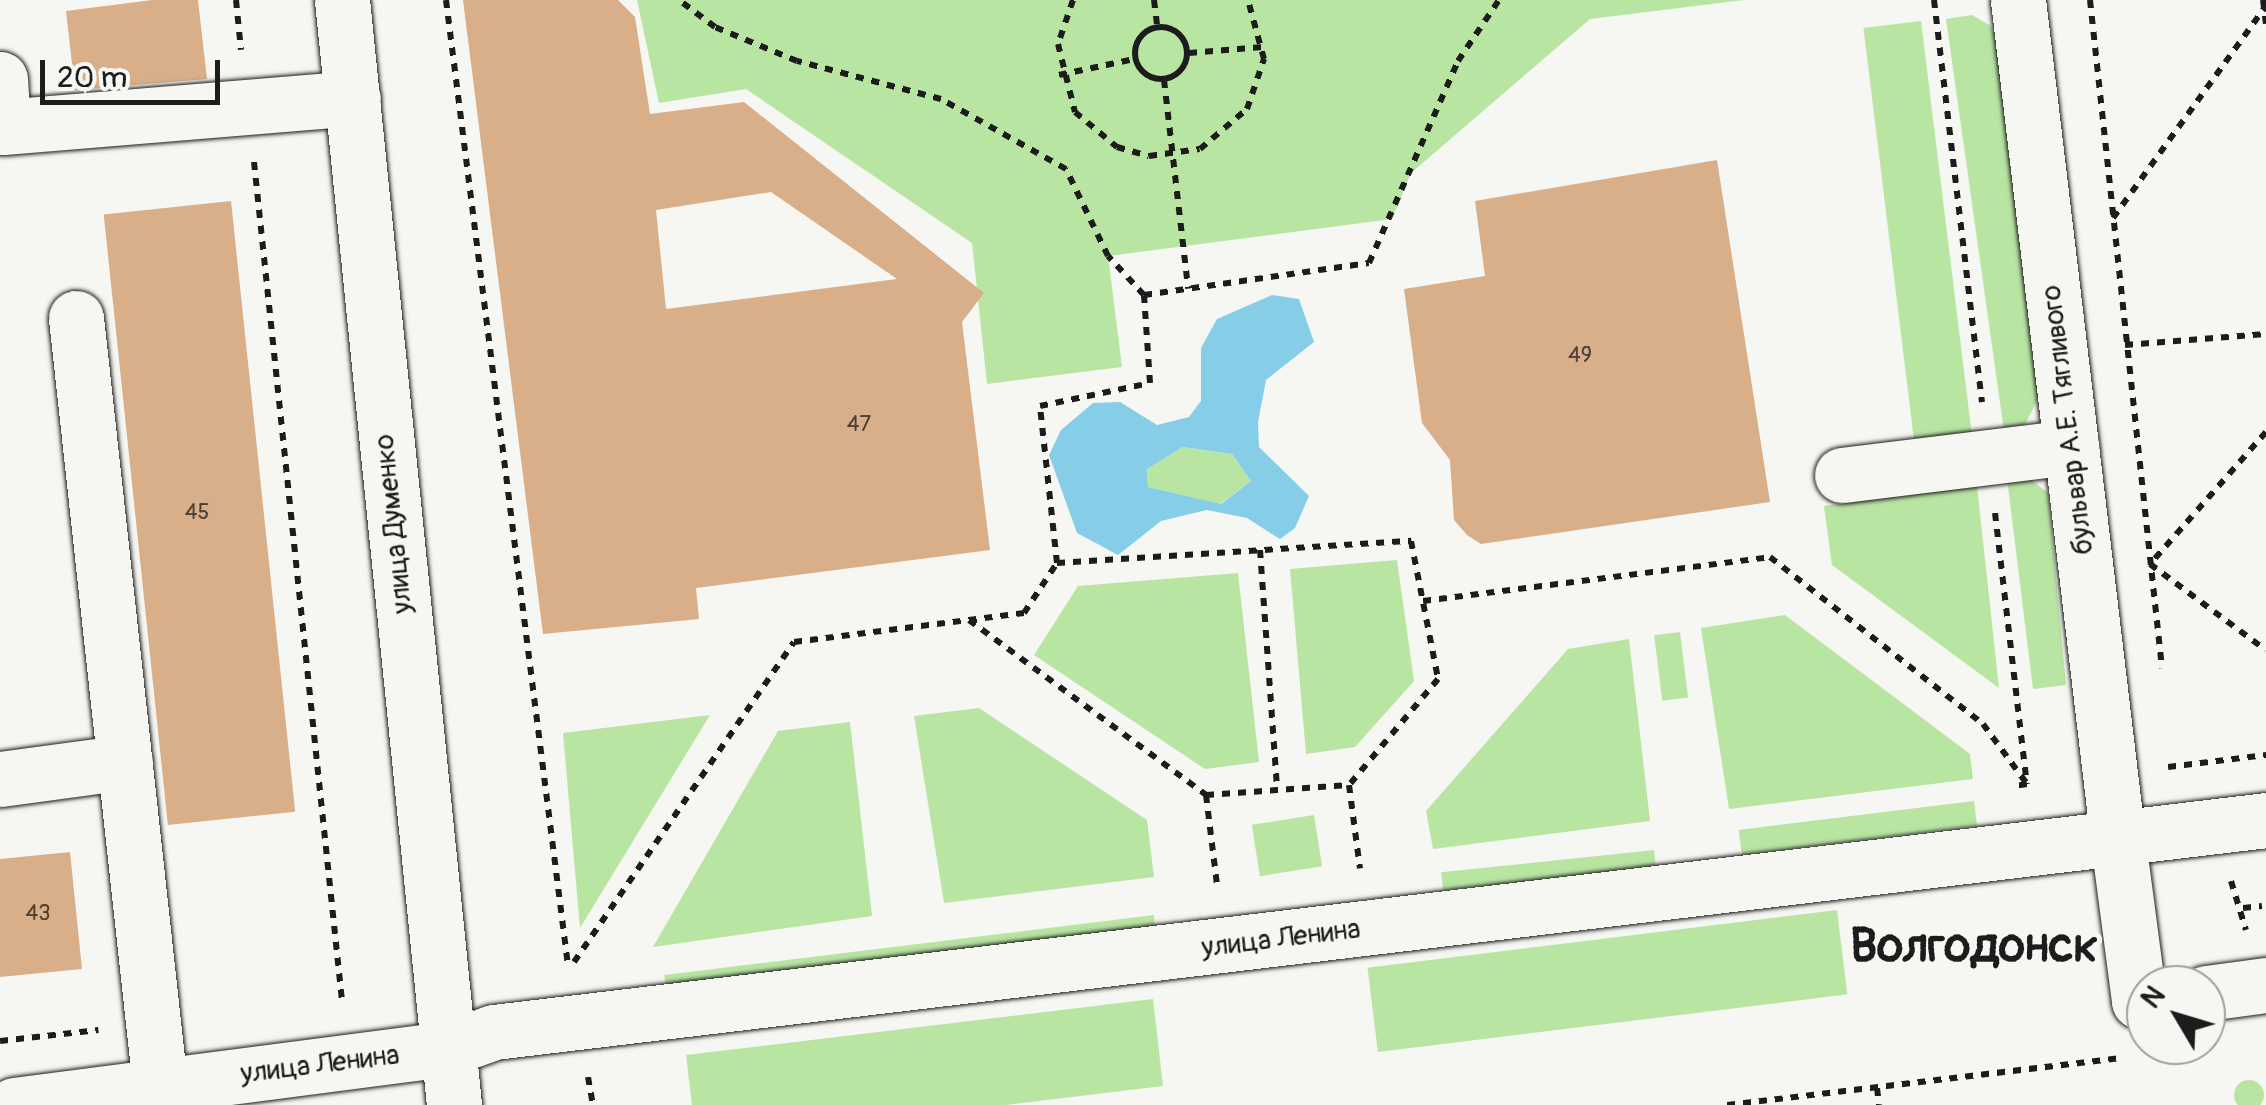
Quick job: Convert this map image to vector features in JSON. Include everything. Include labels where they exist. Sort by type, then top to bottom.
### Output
[{"type":"street","name":"улица Думенко","points":[[342,0],[448,1049]]},
{"type":"street","name":"бульвар А.Е. Тягливого","points":[[2018,0],[2118,841]]},
{"type":"street","points":[[0,79],[3,126],[353,98]]},
{"type":"street","points":[[76,318],[160,1086]]},
{"type":"street","points":[[1842,475],[2071,447]]},
{"type":"street","points":[[0,779],[125,762]]},
{"type":"street","name":"улица Ленина","points":[[14,1105],[448,1049],[494,1032],[2118,841],[2266,820]]},
{"type":"street","points":[[2118,841],[2137,965]]},
{"type":"street","points":[[448,1049],[454,1105]]},
{"type":"path","points":[[236,0],[342,1001]]},
{"type":"path","points":[[446,0],[568,970],[794,642],[1024,613],[1057,563],[1040,406],[1150,383],[1144,295],[1108,256],[1066,169],[941,98],[797,60],[715,27],[678,0]]},
{"type":"path","points":[[1073,0],[1059,75],[1092,132],[1117,147],[1171,156],[1200,149],[1247,109],[1263,47],[1248,0]]},
{"type":"path","points":[[1154,0],[1157,26]]},
{"type":"path","points":[[1144,295],[1369,263],[1458,61],[1499,0]]},
{"type":"path","points":[[1934,0],[2027,784]]},
{"type":"path","points":[[2090,0],[2162,675]]},
{"type":"path","points":[[2113,218],[2265,5]]},
{"type":"path","points":[[2265,5],[2266,24]]},
{"type":"path","points":[[1157,26],[1180,33],[1189,53],[1181,72],[1164,80],[1146,76],[1134,59],[1138,38],[1157,26]]},
{"type":"path","points":[[1189,53],[1263,47]]},
{"type":"path","points":[[1059,75],[1134,59]]},
{"type":"path","points":[[1164,80],[1188,288]]},
{"type":"path","points":[[2059,349],[2266,334]]},
{"type":"path","points":[[2150,564],[2266,432]]},
{"type":"path","points":[[1057,563],[1412,541],[1438,680],[1349,785],[1360,869]]},
{"type":"path","points":[[1260,550],[1277,787]]},
{"type":"path","points":[[1423,601],[1770,557],[1984,724],[2027,784],[2040,792]]},
{"type":"path","points":[[2150,564],[2266,650]]},
{"type":"path","points":[[969,620],[1206,796],[1277,787],[1349,785]]},
{"type":"path","points":[[2170,748],[2172,766],[2206,827],[2243,908],[2242,988]]},
{"type":"path","points":[[2172,766],[2266,755]]},
{"type":"path","points":[[1206,796],[1225,946]]},
{"type":"path","points":[[2243,908],[2262,906]]},
{"type":"path","points":[[1728,1105],[2075,1064]]},
{"type":"path","points":[[1877,1088],[1879,1105]]},
{"type":"green space","points":[[637,0],[1744,0],[1590,19],[1411,173],[1392,219],[1108,256],[1122,367],[987,384],[972,243],[746,89],[659,103]]},
{"type":"green space","points":[[1972,15],[1991,26],[1999,48],[2039,397],[2024,426],[2004,431],[1946,19]]},
{"type":"green space","points":[[1921,21],[1972,438],[1915,445],[1863,28]]},
{"type":"green space","points":[[1183,447],[1232,454],[1251,481],[1220,504],[1148,487],[1147,469]]},
{"type":"green space","points":[[2025,475],[2048,493],[2066,685],[2033,689],[2007,478]]},
{"type":"green space","points":[[1977,486],[1999,688],[1832,565],[1824,506]]},
{"type":"green space","points":[[1397,560],[1414,681],[1355,747],[1306,754],[1290,569]]},
{"type":"green space","points":[[1238,573],[1259,762],[1205,769],[1034,655],[1078,586]]},
{"type":"green space","points":[[1785,615],[1970,754],[1973,779],[1729,809],[1701,628]]},
{"type":"green space","points":[[1680,632],[1688,698],[1662,701],[1654,635]]},
{"type":"green space","points":[[1629,639],[1650,821],[1433,849],[1426,811],[1568,649]]},
{"type":"green space","points":[[979,708],[1147,820],[1154,877],[944,903],[914,716]]},
{"type":"green space","points":[[710,715],[580,928],[563,733]]},
{"type":"green space","points":[[850,722],[872,916],[653,947],[778,731]]},
{"type":"green space","points":[[1974,801],[1977,826],[1742,855],[1739,830]]},
{"type":"green space","points":[[1314,815],[1322,866],[1260,876],[1252,825]]},
{"type":"green space","points":[[1654,850],[1656,868],[1443,890],[1441,872]]},
{"type":"green space","points":[[1837,910],[1847,994],[1378,1052],[1368,968]]},
{"type":"green space","points":[[1154,915],[1155,931],[668,996],[664,975]]},
{"type":"green space","points":[[1153,999],[1163,1086],[1006,1105],[692,1105],[686,1055]]},
{"type":"green space","points":[[2249,1080],[2260,1084],[2264,1095],[2260,1106],[2249,1110],[2238,1106],[2234,1095],[2238,1084]]},
{"type":"water","points":[[1272,295],[1299,299],[1314,342],[1266,380],[1258,422],[1259,447],[1309,496],[1295,528],[1280,539],[1247,518],[1207,510],[1161,521],[1118,555],[1077,533],[1049,455],[1061,430],[1093,403],[1120,402],[1157,425],[1189,417],[1201,401],[1201,348],[1217,319]],"holes":[[[1183,447],[1232,454],[1251,481],[1221,504],[1148,487],[1147,469]]]},
{"type":"building","points":[[152,0],[198,0],[207,79],[75,90],[66,11]]},
{"type":"building","points":[[463,0],[618,0],[635,17],[650,114],[744,102],[984,293],[962,322],[990,550],[696,588],[699,619],[543,634]],"holes":[[[771,192],[897,279],[666,309],[656,210]]]},
{"type":"building","points":[[1717,160],[1770,502],[1481,544],[1454,520],[1450,460],[1422,423],[1404,289],[1485,276],[1475,201]]},
{"type":"building","points":[[231,201],[295,812],[168,825],[104,214]]},
{"type":"building","points":[[70,852],[82,969],[0,977],[0,859]]},
{"type":"district","name":"Волгодонск","points":[[1974,947]]}]
